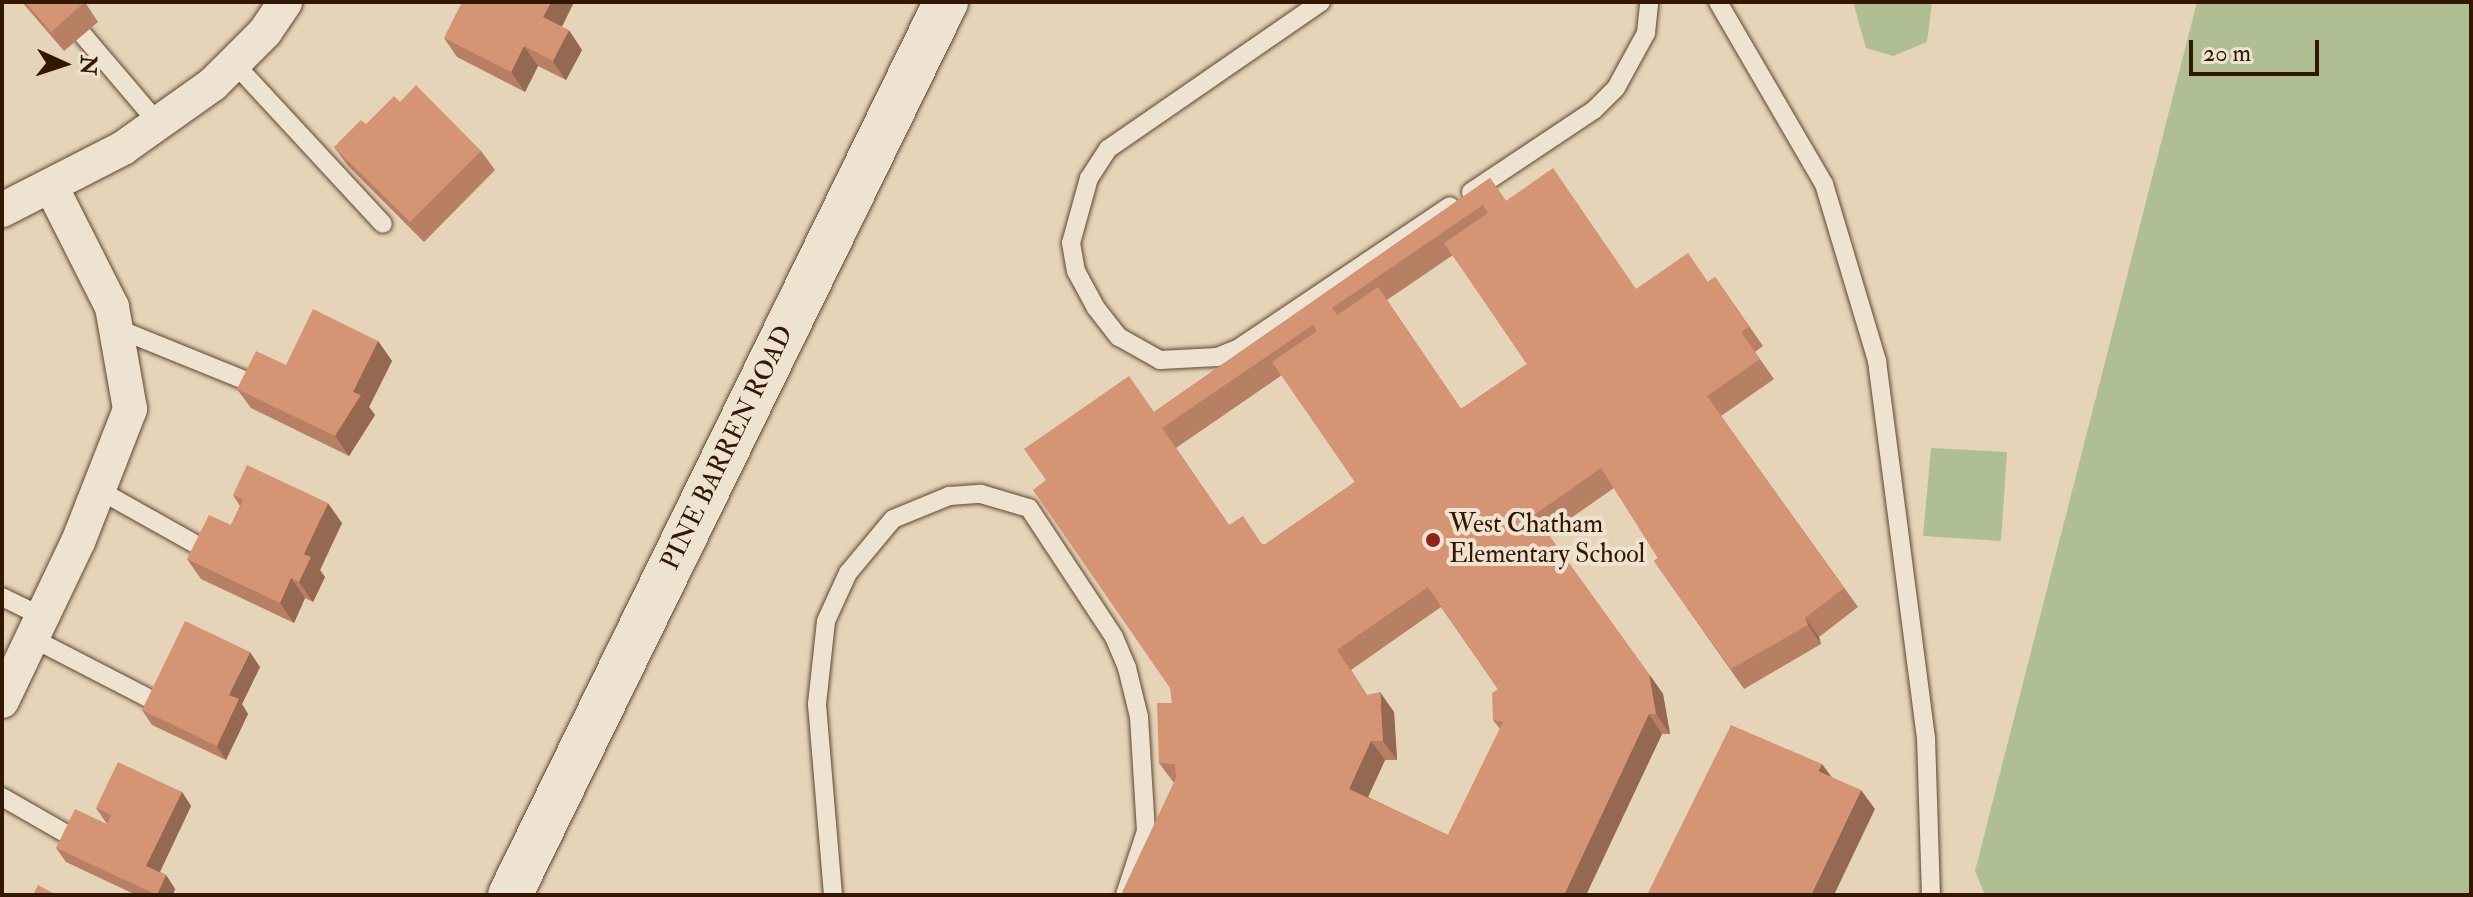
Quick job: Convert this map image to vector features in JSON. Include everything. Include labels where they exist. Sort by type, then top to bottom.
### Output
[{"type":"main road","name":"PINE BARREN ROAD","points":[[510,895],[946,2]]},
{"type":"street","points":[[2,210],[51,186],[158,123],[234,63],[285,2]]},
{"type":"street","points":[[3,696],[99,490],[130,409],[112,307],[51,186]]},
{"type":"lane","points":[[1321,2],[1131,128],[1108,149],[1089,178],[1071,243],[1076,271],[1119,337],[1139,351],[1160,360],[1186,361],[1239,348],[1594,110],[1634,63],[1646,33],[1649,2]]},
{"type":"lane","points":[[1718,2],[1824,184],[1877,361],[1926,737],[1931,895]]},
{"type":"lane","points":[[83,35],[158,123]]},
{"type":"lane","points":[[234,63],[383,224]]},
{"type":"lane","points":[[116,328],[261,387]]},
{"type":"lane","points":[[99,490],[213,554]]},
{"type":"lane","points":[[833,895],[817,704],[826,621],[848,573],[893,519],[949,496],[981,494],[1029,508],[1114,637],[1127,668],[1139,717],[1146,831],[1125,895]]},
{"type":"lane","points":[[2,597],[37,628],[162,705]]},
{"type":"lane","points":[[2,797],[77,840]]},
{"type":"green space","points":[[1853,2],[1932,2],[1927,42],[1893,56],[1866,48]]},
{"type":"green space","points":[[2197,2],[2471,2],[2471,895],[1985,895],[1975,871]]},
{"type":"green space","points":[[1931,448],[2007,452],[2001,541],[1923,536]]},
{"type":"building","points":[[25,2],[85,2],[51,32]]},
{"type":"building","points":[[462,2],[551,2],[543,17],[569,30],[553,61],[524,46],[511,72],[444,38]]},
{"type":"building","points":[[416,85],[481,151],[410,222],[334,147],[361,120],[366,124],[394,96],[400,102]]},
{"type":"building","name":"West Chatham Elementary School","points":[[1553,168],[1636,289],[1688,253],[1708,282],[1715,277],[1749,327],[1741,332],[1760,359],[1707,396],[1844,588],[1805,618],[1808,625],[1731,669],[1654,561],[1658,558],[1601,468],[1534,515],[1649,674],[1656,714],[1649,714],[1565,893],[1570,895],[1121,895],[1176,778],[1175,764],[1159,763],[1157,703],[1172,703],[1170,688],[1033,490],[1046,480],[1024,449],[1129,376],[1154,412],[1490,178],[1506,201]],"holes":[[[1483,205],[1488,213],[1444,243],[1527,364],[1461,409],[1378,287],[1337,315],[1332,308]],[[1313,325],[1317,331],[1272,362],[1355,482],[1263,546],[1243,516],[1229,525],[1162,428]],[[1428,587],[1498,689],[1492,693],[1493,720],[1503,722],[1448,835],[1349,789],[1371,741],[1383,741],[1380,692],[1367,695],[1337,650]]]},
{"type":"building","points":[[313,309],[378,341],[353,392],[361,395],[335,436],[237,389],[256,351],[286,365]]},
{"type":"building","points":[[247,465],[328,503],[304,554],[311,557],[299,582],[291,578],[280,603],[187,559],[209,515],[231,525],[243,500],[233,495]]},
{"type":"building","points":[[185,621],[250,652],[229,695],[239,699],[217,746],[142,710]]},
{"type":"building","points":[[1731,725],[1822,764],[1818,771],[1861,790],[1811,895],[1647,895]]},
{"type":"building","points":[[118,762],[182,792],[146,866],[166,875],[157,895],[56,848],[75,809],[107,824],[111,815],[96,808]]},
{"type":"building","points":[[38,885],[57,895],[33,895]]},
{"type":"place","name":"West Chatham Elementary School","points":[[1433,540]]}]
